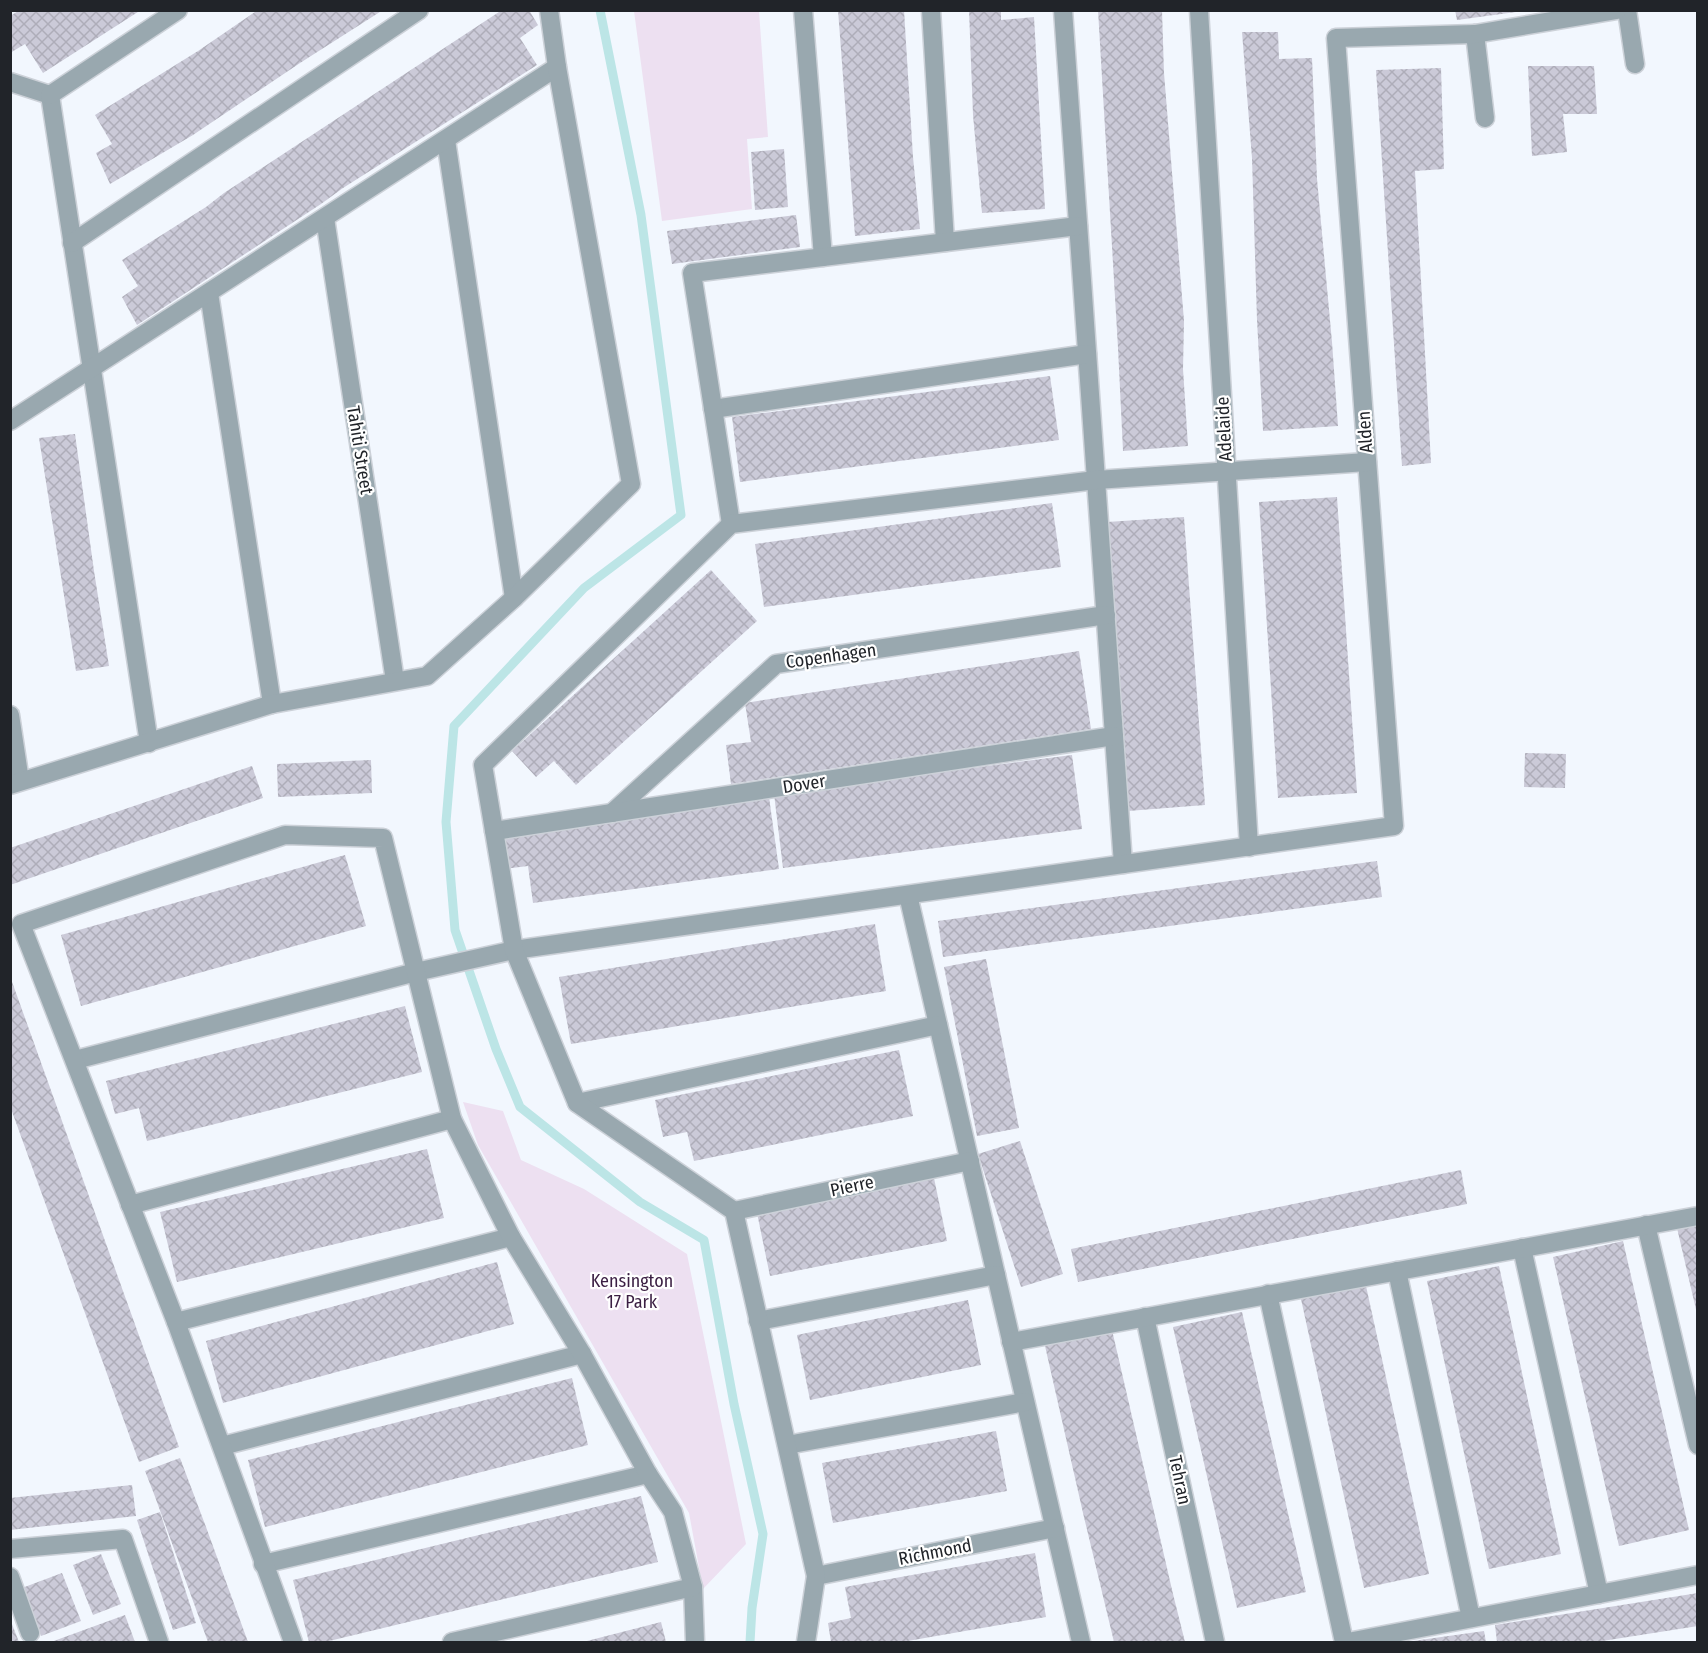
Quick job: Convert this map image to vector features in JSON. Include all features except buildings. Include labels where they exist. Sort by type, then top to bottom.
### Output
[{"type":"street","points":[[50,95],[178,10]]},
{"type":"street","points":[[72,243],[419,10]]},
{"type":"street","points":[[10,715],[15,783],[272,704],[427,676],[514,598],[631,484],[556,68],[549,10]]},
{"type":"street","points":[[803,10],[823,258]]},
{"type":"street","points":[[931,10],[945,242]]},
{"type":"street","points":[[1063,10],[1123,864]]},
{"type":"street","name":"Adelaide","points":[[1199,10],[1249,847]]},
{"type":"street","points":[[1485,118],[1475,34],[1617,10]]},
{"type":"street","points":[[1627,10],[1635,64]]},
{"type":"street","name":"Alden","points":[[1249,847],[1394,826],[1336,38],[1475,34]]},
{"type":"street","points":[[10,421],[556,68]]},
{"type":"street","points":[[10,82],[50,95]]},
{"type":"street","points":[[50,95],[148,743]]},
{"type":"street","points":[[446,141],[514,598]]},
{"type":"street","name":"Tahiti Street","points":[[325,218],[395,681]]},
{"type":"street","points":[[731,524],[692,273],[1078,226]]},
{"type":"street","points":[[209,293],[272,704]]},
{"type":"street","points":[[713,409],[1087,354]]},
{"type":"street","points":[[806,1642],[816,1576],[734,1211],[578,1103],[514,950],[483,765],[731,524],[1096,480],[1367,462]]},
{"type":"street","name":"Copenhagen","points":[[612,813],[776,664],[1106,615]]},
{"type":"street","name":"Dover","points":[[494,831],[1114,736]]},
{"type":"street","points":[[293,1642],[176,1322],[21,924],[285,835],[383,838],[425,970],[452,1119],[510,1238],[582,1354],[648,1474],[673,1512],[693,1587],[695,1642]]},
{"type":"street","points":[[75,1060],[425,970],[514,950],[1249,847]]},
{"type":"street","points":[[908,894],[1081,1642]]},
{"type":"street","points":[[578,1103],[938,1025]]},
{"type":"street","points":[[130,1205],[452,1119]]},
{"type":"street","name":"Pierre","points":[[734,1211],[970,1161]]},
{"type":"street","points":[[1011,1342],[1698,1216]]},
{"type":"street","points":[[1646,1225],[1698,1445]]},
{"type":"street","points":[[176,1322],[510,1238]]},
{"type":"street","points":[[1522,1248],[1599,1594]]},
{"type":"street","points":[[1397,1271],[1471,1618]]},
{"type":"street","points":[[759,1321],[996,1275]]},
{"type":"street","points":[[1268,1294],[1346,1642],[1698,1575]]},
{"type":"street","name":"Tehran","points":[[1144,1317],[1215,1642]]},
{"type":"street","points":[[222,1446],[582,1354]]},
{"type":"street","points":[[787,1445],[1025,1402]]},
{"type":"street","points":[[263,1564],[648,1474]]},
{"type":"street","name":"Richmond","points":[[816,1576],[1054,1528]]},
{"type":"street","points":[[10,1549],[123,1539],[159,1642]]},
{"type":"street","points":[[10,1577],[30,1633]]},
{"type":"street","points":[[452,1642],[693,1587]]},
{"type":"green space","points":[[634,11],[759,11],[768,137],[747,139],[752,209],[662,221]]},
{"type":"green space","name":"Kensington 17 Park","points":[[463,1102],[503,1111],[521,1160],[584,1189],[687,1254],[746,1544],[703,1589],[689,1513],[478,1145]]},
{"type":"waterway","points":[[600,10],[641,215],[681,515],[584,588],[454,726],[446,822],[455,930],[496,1049],[520,1107],[640,1202],[704,1240],[734,1404],[763,1534],[752,1608],[750,1642]]}]
